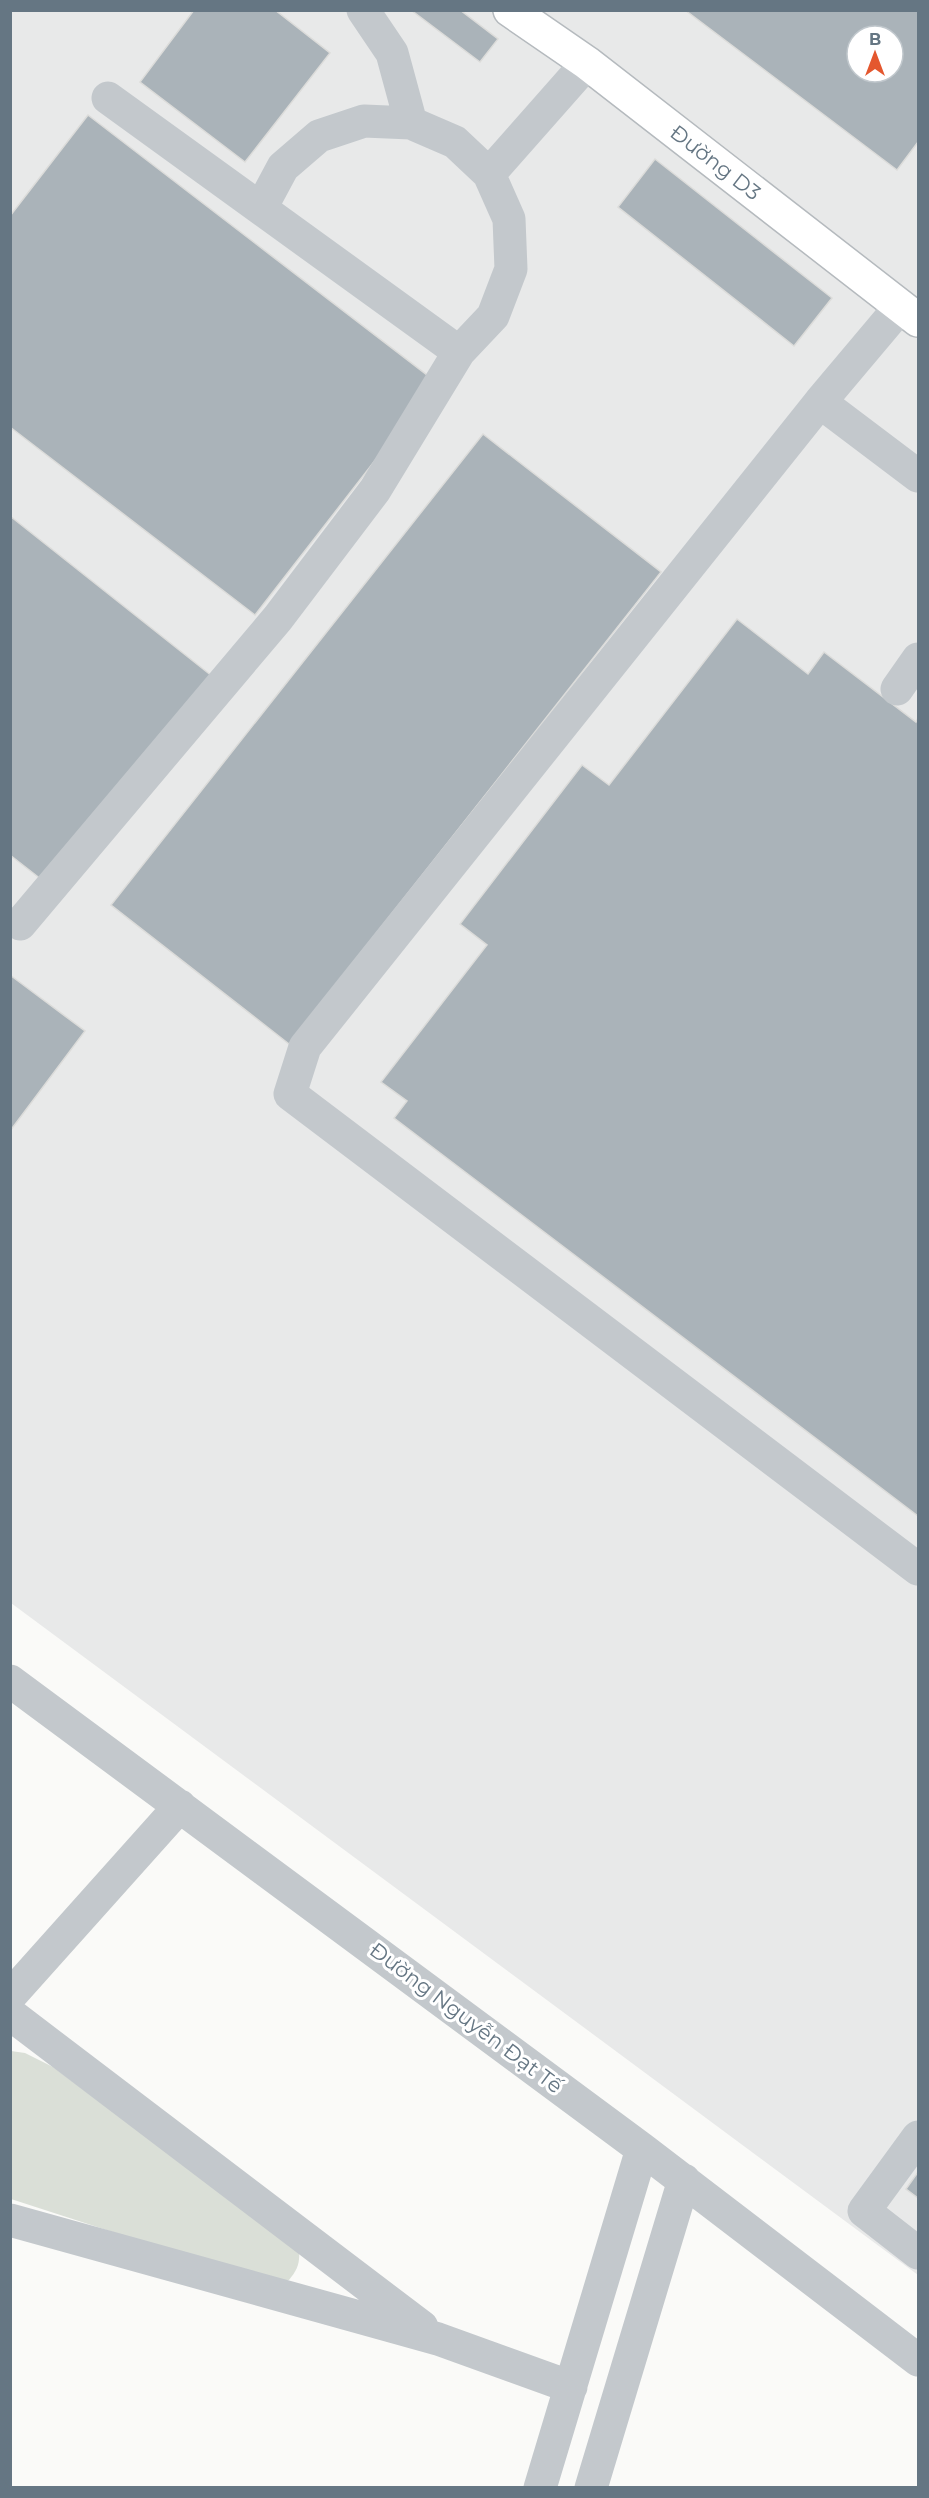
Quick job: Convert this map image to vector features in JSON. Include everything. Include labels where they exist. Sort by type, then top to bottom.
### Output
[{"type":"main road","name":"Đường D3","points":[[510,10],[586,63],[909,314]]},
{"type":"street","points":[[363,10],[392,53],[411,123]]},
{"type":"street","points":[[489,174],[586,63]]},
{"type":"street","points":[[108,98],[459,352]]},
{"type":"street","points":[[20,924],[278,618],[375,490],[459,352],[493,316],[511,269],[509,219],[489,174],[455,142],[411,123],[364,121],[319,136],[283,167],[261,208]]},
{"type":"street","points":[[909,314],[820,402],[305,1047],[290,1094],[918,1569]]},
{"type":"street","points":[[820,402],[918,476]]},
{"type":"street","points":[[897,689],[918,659]]},
{"type":"street","name":"Đường Nguyễn Đạt Tế","points":[[10,1681],[684,2180],[918,2360]]},
{"type":"street","points":[[10,1996],[180,1806]]},
{"type":"street","points":[[10,2014],[438,2339]]},
{"type":"street","points":[[918,2138],[864,2211],[918,2253]]},
{"type":"street","points":[[540,2487],[642,2149]]},
{"type":"street","points":[[591,2487],[684,2180]]},
{"type":"street","points":[[10,2220],[438,2339],[571,2387]]},
{"type":"shaded area","points":[[11,11],[918,11],[918,2275],[11,1603]]},
{"type":"shaded area","points":[[11,2051],[25,2053],[53,2067],[299,2251],[297,2267],[289,2280],[270,2283],[11,2199]]},
{"type":"building","points":[[194,10],[275,10],[330,53],[245,162],[140,82]]},
{"type":"building","points":[[411,10],[460,10],[498,39],[480,62]]},
{"type":"building","points":[[685,10],[918,10],[918,142],[897,170]]},
{"type":"building","points":[[88,115],[436,382],[255,615],[10,427],[10,216]]},
{"type":"building","points":[[655,159],[832,298],[794,346],[618,207]]},
{"type":"building","points":[[483,434],[661,572],[289,1044],[111,905]]},
{"type":"building","points":[[10,516],[217,680],[51,887],[10,855]]},
{"type":"building","points":[[737,619],[808,674],[824,652],[916,722],[918,718],[918,1516],[394,1118],[407,1101],[381,1082],[487,945],[460,924],[582,765],[609,785]]},
{"type":"building","points":[[10,975],[85,1031],[10,1131]]},
{"type":"building","points":[[918,2172],[918,2198],[906,2189]]}]
